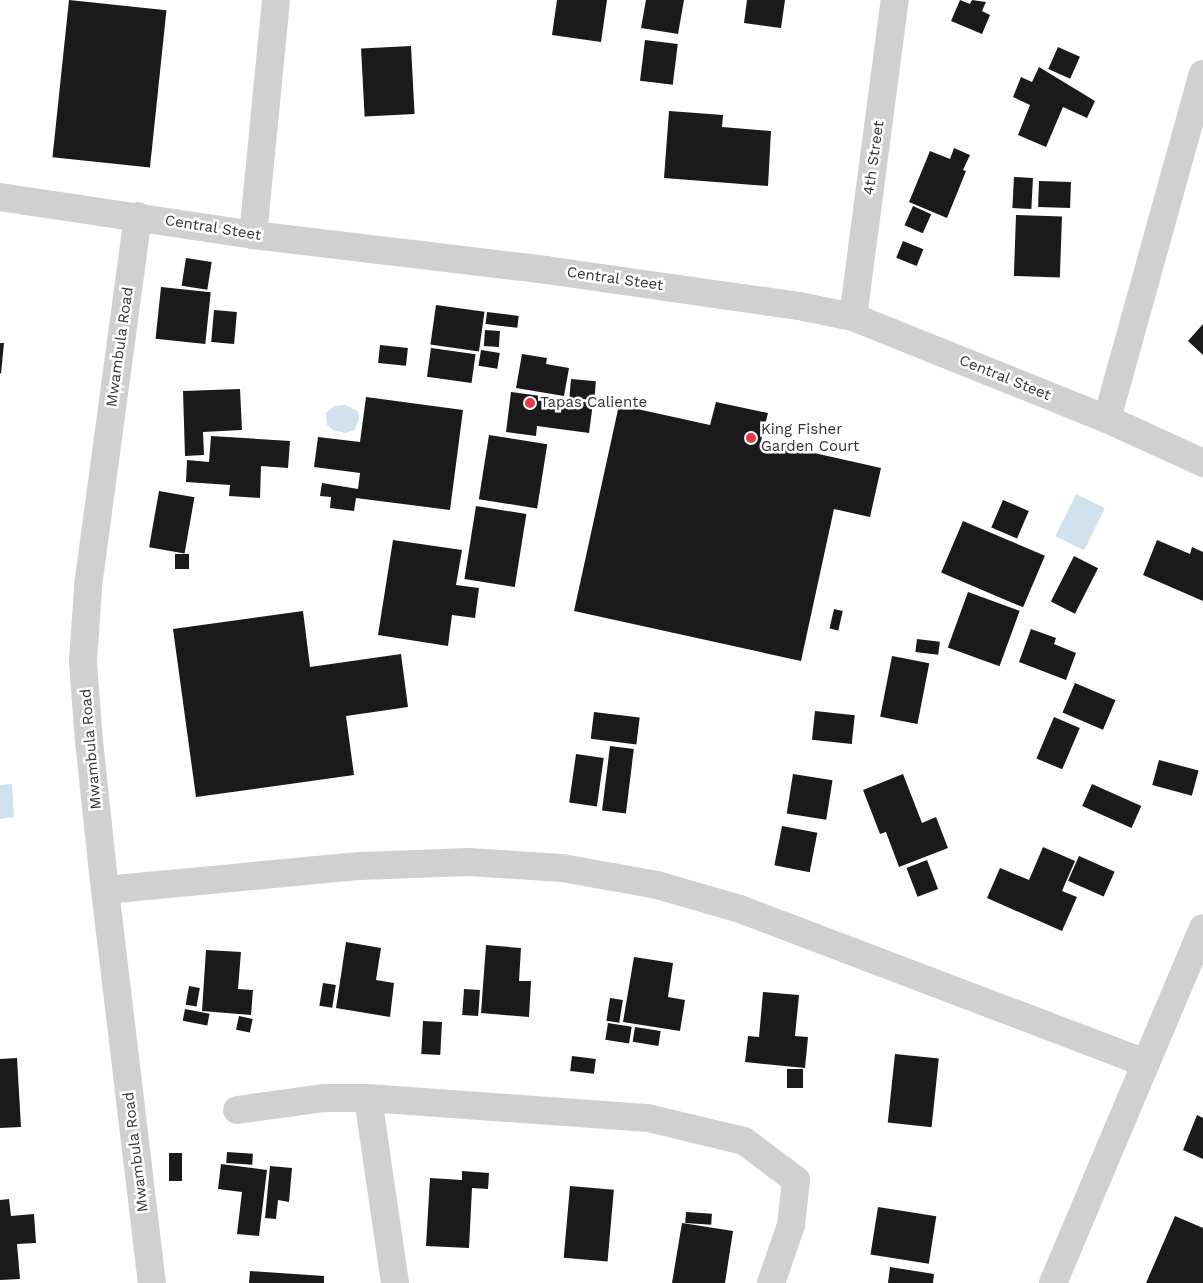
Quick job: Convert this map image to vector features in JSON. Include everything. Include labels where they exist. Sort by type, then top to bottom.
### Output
[{"type":"street","points":[[252,235],[276,0]]},
{"type":"street","name":"4th Street","points":[[852,317],[895,0]]},
{"type":"street","points":[[1107,419],[1203,74]]},
{"type":"street","name":"Central Steet","points":[[0,197],[138,216],[252,235],[546,270],[799,306],[852,317],[1107,419],[1203,463]]},
{"type":"street","name":"Mwambula Road","points":[[138,216],[88,588],[84,662],[89,741],[105,890],[152,1283]]},
{"type":"street","points":[[105,890],[360,866],[469,862],[562,868],[657,885],[740,909],[1146,1063]]},
{"type":"street","points":[[1053,1283],[1203,928]]},
{"type":"street","points":[[237,1110],[325,1098],[368,1098],[648,1118],[744,1141],[796,1180],[791,1225],[771,1283]]},
{"type":"street","points":[[368,1098],[395,1283]]},
{"type":"water","points":[[345,405],[358,411],[359,420],[354,430],[345,433],[333,430],[327,425],[326,413],[334,406]]},
{"type":"water","points":[[1076,494],[1105,508],[1084,550],[1055,536]]},
{"type":"water","points":[[12,784],[14,817],[0,819],[0,785]]},
{"type":"building","points":[[69,0],[166,10],[150,167],[52,157]]},
{"type":"building","points":[[557,0],[607,0],[601,42],[552,35]]},
{"type":"building","points":[[646,0],[684,0],[678,34],[641,28]]},
{"type":"building","points":[[747,0],[785,0],[781,28],[744,23]]},
{"type":"building","points":[[960,0],[970,4],[972,0],[986,2],[982,11],[990,15],[982,34],[951,21]]},
{"type":"building","points":[[645,40],[678,44],[673,85],[640,81]]},
{"type":"building","points":[[411,46],[415,114],[365,117],[361,49]]},
{"type":"building","points":[[1058,47],[1080,57],[1070,79],[1048,69]]},
{"type":"building","points":[[1039,67],[1095,101],[1087,118],[1063,107],[1046,147],[1018,135],[1030,105],[1013,97],[1021,77],[1032,82]]},
{"type":"building","points":[[669,111],[723,115],[722,127],[771,131],[768,186],[664,178]]},
{"type":"building","points":[[954,148],[970,155],[963,170],[966,171],[947,218],[909,202],[930,151],[950,159]]},
{"type":"building","points":[[1014,177],[1033,178],[1031,209],[1012,208]]},
{"type":"building","points":[[1039,181],[1071,182],[1070,208],[1038,207]]},
{"type":"building","points":[[913,206],[931,214],[923,233],[904,225]]},
{"type":"building","points":[[1016,215],[1062,217],[1060,278],[1014,276]]},
{"type":"building","points":[[903,241],[923,249],[917,266],[896,258]]},
{"type":"building","points":[[186,258],[212,262],[207,290],[182,286]]},
{"type":"building","points":[[161,287],[211,292],[205,344],[156,339]]},
{"type":"building","points":[[436,305],[485,312],[479,351],[430,345]]},
{"type":"building","points":[[214,310],[237,312],[234,344],[211,342]]},
{"type":"building","points":[[487,312],[519,316],[517,328],[486,324]]},
{"type":"building","points":[[1203,324],[1203,355],[1188,341]]},
{"type":"building","points":[[485,330],[500,331],[499,347],[484,346]]},
{"type":"building","points":[[0,343],[4,343],[1,374],[0,373]]},
{"type":"building","points":[[380,345],[408,348],[406,366],[378,363]]},
{"type":"building","points":[[431,348],[476,354],[472,383],[427,377]]},
{"type":"building","points":[[481,350],[500,353],[497,369],[478,366]]},
{"type":"building","points":[[522,354],[547,358],[546,364],[569,368],[564,396],[516,388]]},
{"type":"building","points":[[571,379],[596,381],[594,400],[569,398]]},
{"type":"building","points":[[240,389],[242,430],[203,432],[204,455],[185,456],[183,391]]},
{"type":"building","points":[[511,392],[593,403],[589,433],[537,426],[536,436],[506,432]]},
{"type":"building","points":[[366,397],[463,410],[450,510],[356,498],[354,511],[330,508],[331,497],[320,496],[322,483],[358,489],[360,473],[314,467],[318,437],[360,442]]},
{"type":"building","points":[[716,402],[768,413],[761,441],[881,468],[870,517],[834,509],[801,661],[574,611],[619,405],[710,425]]},
{"type":"building","points":[[489,435],[547,444],[537,508],[479,499]]},
{"type":"building","points":[[211,436],[290,441],[288,468],[261,466],[260,498],[229,496],[230,485],[186,482],[187,460],[209,462]]},
{"type":"building","points":[[159,491],[194,497],[185,553],[149,547]]},
{"type":"building","points":[[1003,500],[1029,511],[1017,539],[991,528]]},
{"type":"building","points":[[476,506],[526,514],[515,587],[464,579]]},
{"type":"building","points":[[963,521],[1045,556],[1023,607],[941,573]]},
{"type":"building","points":[[393,540],[462,550],[456,585],[479,588],[475,618],[452,615],[448,646],[378,635]]},
{"type":"building","points":[[1157,540],[1190,554],[1192,547],[1203,552],[1203,601],[1143,575]]},
{"type":"building","points":[[175,554],[189,554],[189,569],[175,569]]},
{"type":"building","points":[[1074,556],[1098,568],[1075,614],[1051,601]]},
{"type":"building","points":[[968,592],[1020,611],[1000,666],[948,647]]},
{"type":"building","points":[[834,609],[843,611],[838,631],[830,628]]},
{"type":"building","points":[[303,611],[310,667],[401,654],[408,707],[346,716],[354,775],[196,797],[173,629]]},
{"type":"building","points":[[1031,629],[1056,638],[1054,644],[1076,653],[1066,680],[1019,662]]},
{"type":"building","points":[[917,639],[940,642],[938,655],[915,652]]},
{"type":"building","points":[[892,656],[929,663],[917,724],[880,717]]},
{"type":"building","points":[[1075,683],[1116,700],[1103,730],[1062,712]]},
{"type":"building","points":[[815,711],[855,715],[852,744],[812,740]]},
{"type":"building","points":[[594,712],[640,718],[636,744],[591,739]]},
{"type":"building","points":[[1054,717],[1080,728],[1062,769],[1036,758]]},
{"type":"building","points":[[610,746],[634,749],[626,813],[602,811]]},
{"type":"building","points":[[576,754],[604,758],[597,806],[569,803]]},
{"type":"building","points":[[1159,760],[1199,771],[1192,796],[1152,785]]},
{"type":"building","points":[[793,774],[833,780],[826,820],[787,814]]},
{"type":"building","points":[[903,774],[922,823],[936,817],[948,848],[899,867],[886,832],[880,834],[863,790]]},
{"type":"building","points":[[1092,784],[1141,806],[1132,828],[1082,806]]},
{"type":"building","points":[[782,826],[817,833],[810,872],[774,865]]},
{"type":"building","points":[[1043,847],[1075,861],[1062,891],[1077,897],[1062,931],[987,898],[1000,868],[1029,880]]},
{"type":"building","points":[[1079,856],[1115,872],[1104,897],[1068,881]]},
{"type":"building","points":[[927,860],[938,889],[918,897],[906,868]]},
{"type":"building","points":[[346,942],[381,948],[376,980],[394,983],[390,1017],[336,1008]]},
{"type":"building","points":[[486,945],[521,948],[519,981],[531,981],[529,1017],[481,1013]]},
{"type":"building","points":[[206,950],[241,952],[238,989],[253,990],[251,1015],[202,1011]]},
{"type":"building","points":[[634,957],[673,963],[668,997],[685,1000],[680,1031],[623,1022]]},
{"type":"building","points":[[323,983],[336,985],[332,1008],[319,1006]]},
{"type":"building","points":[[189,986],[200,988],[197,1007],[186,1005]]},
{"type":"building","points":[[464,989],[480,990],[478,1016],[462,1015]]},
{"type":"building","points":[[763,992],[799,995],[795,1036],[808,1037],[805,1068],[745,1062],[748,1036],[759,1037]]},
{"type":"building","points":[[610,998],[623,1000],[619,1023],[606,1021]]},
{"type":"building","points":[[185,1009],[210,1014],[207,1026],[183,1021]]},
{"type":"building","points":[[239,1016],[253,1019],[250,1033],[236,1030]]},
{"type":"building","points":[[423,1021],[442,1022],[440,1055],[421,1054]]},
{"type":"building","points":[[608,1023],[632,1027],[629,1044],[605,1040]]},
{"type":"building","points":[[635,1027],[661,1031],[658,1046],[633,1042]]},
{"type":"building","points":[[895,1054],[939,1059],[932,1127],[888,1123]]},
{"type":"building","points":[[572,1056],[596,1059],[594,1074],[570,1071]]},
{"type":"building","points":[[17,1058],[21,1127],[0,1128],[0,1059]]},
{"type":"building","points":[[787,1069],[803,1069],[803,1088],[787,1088]]},
{"type":"building","points":[[1197,1115],[1203,1118],[1203,1159],[1183,1150]]},
{"type":"building","points":[[227,1152],[253,1154],[252,1165],[226,1163]]},
{"type":"building","points":[[169,1153],[182,1153],[182,1181],[169,1181]]},
{"type":"building","points":[[221,1164],[267,1170],[259,1236],[237,1234],[242,1192],[218,1189]]},
{"type":"building","points":[[270,1166],[292,1168],[289,1202],[278,1200],[276,1219],[265,1218]]},
{"type":"building","points":[[462,1171],[489,1173],[488,1189],[472,1188],[469,1248],[426,1246],[430,1178],[462,1180]]},
{"type":"building","points":[[570,1186],[614,1190],[608,1262],[564,1258]]},
{"type":"building","points":[[9,1199],[11,1216],[34,1214],[36,1243],[17,1244],[20,1279],[0,1280],[0,1200]]},
{"type":"building","points":[[878,1207],[936,1216],[929,1264],[870,1254]]},
{"type":"building","points":[[686,1212],[712,1214],[711,1225],[685,1223]]},
{"type":"building","points":[[1175,1216],[1203,1228],[1203,1283],[1146,1283]]},
{"type":"building","points":[[682,1223],[733,1231],[725,1283],[672,1283]]},
{"type":"building","points":[[890,1267],[934,1274],[933,1283],[888,1283]]},
{"type":"building","points":[[250,1271],[324,1276],[324,1283],[249,1283]]},
{"type":"place","name":"Tapas Caliente","points":[[530,403]]},
{"type":"place","name":"King Fisher Garden Court","points":[[751,438]]}]
